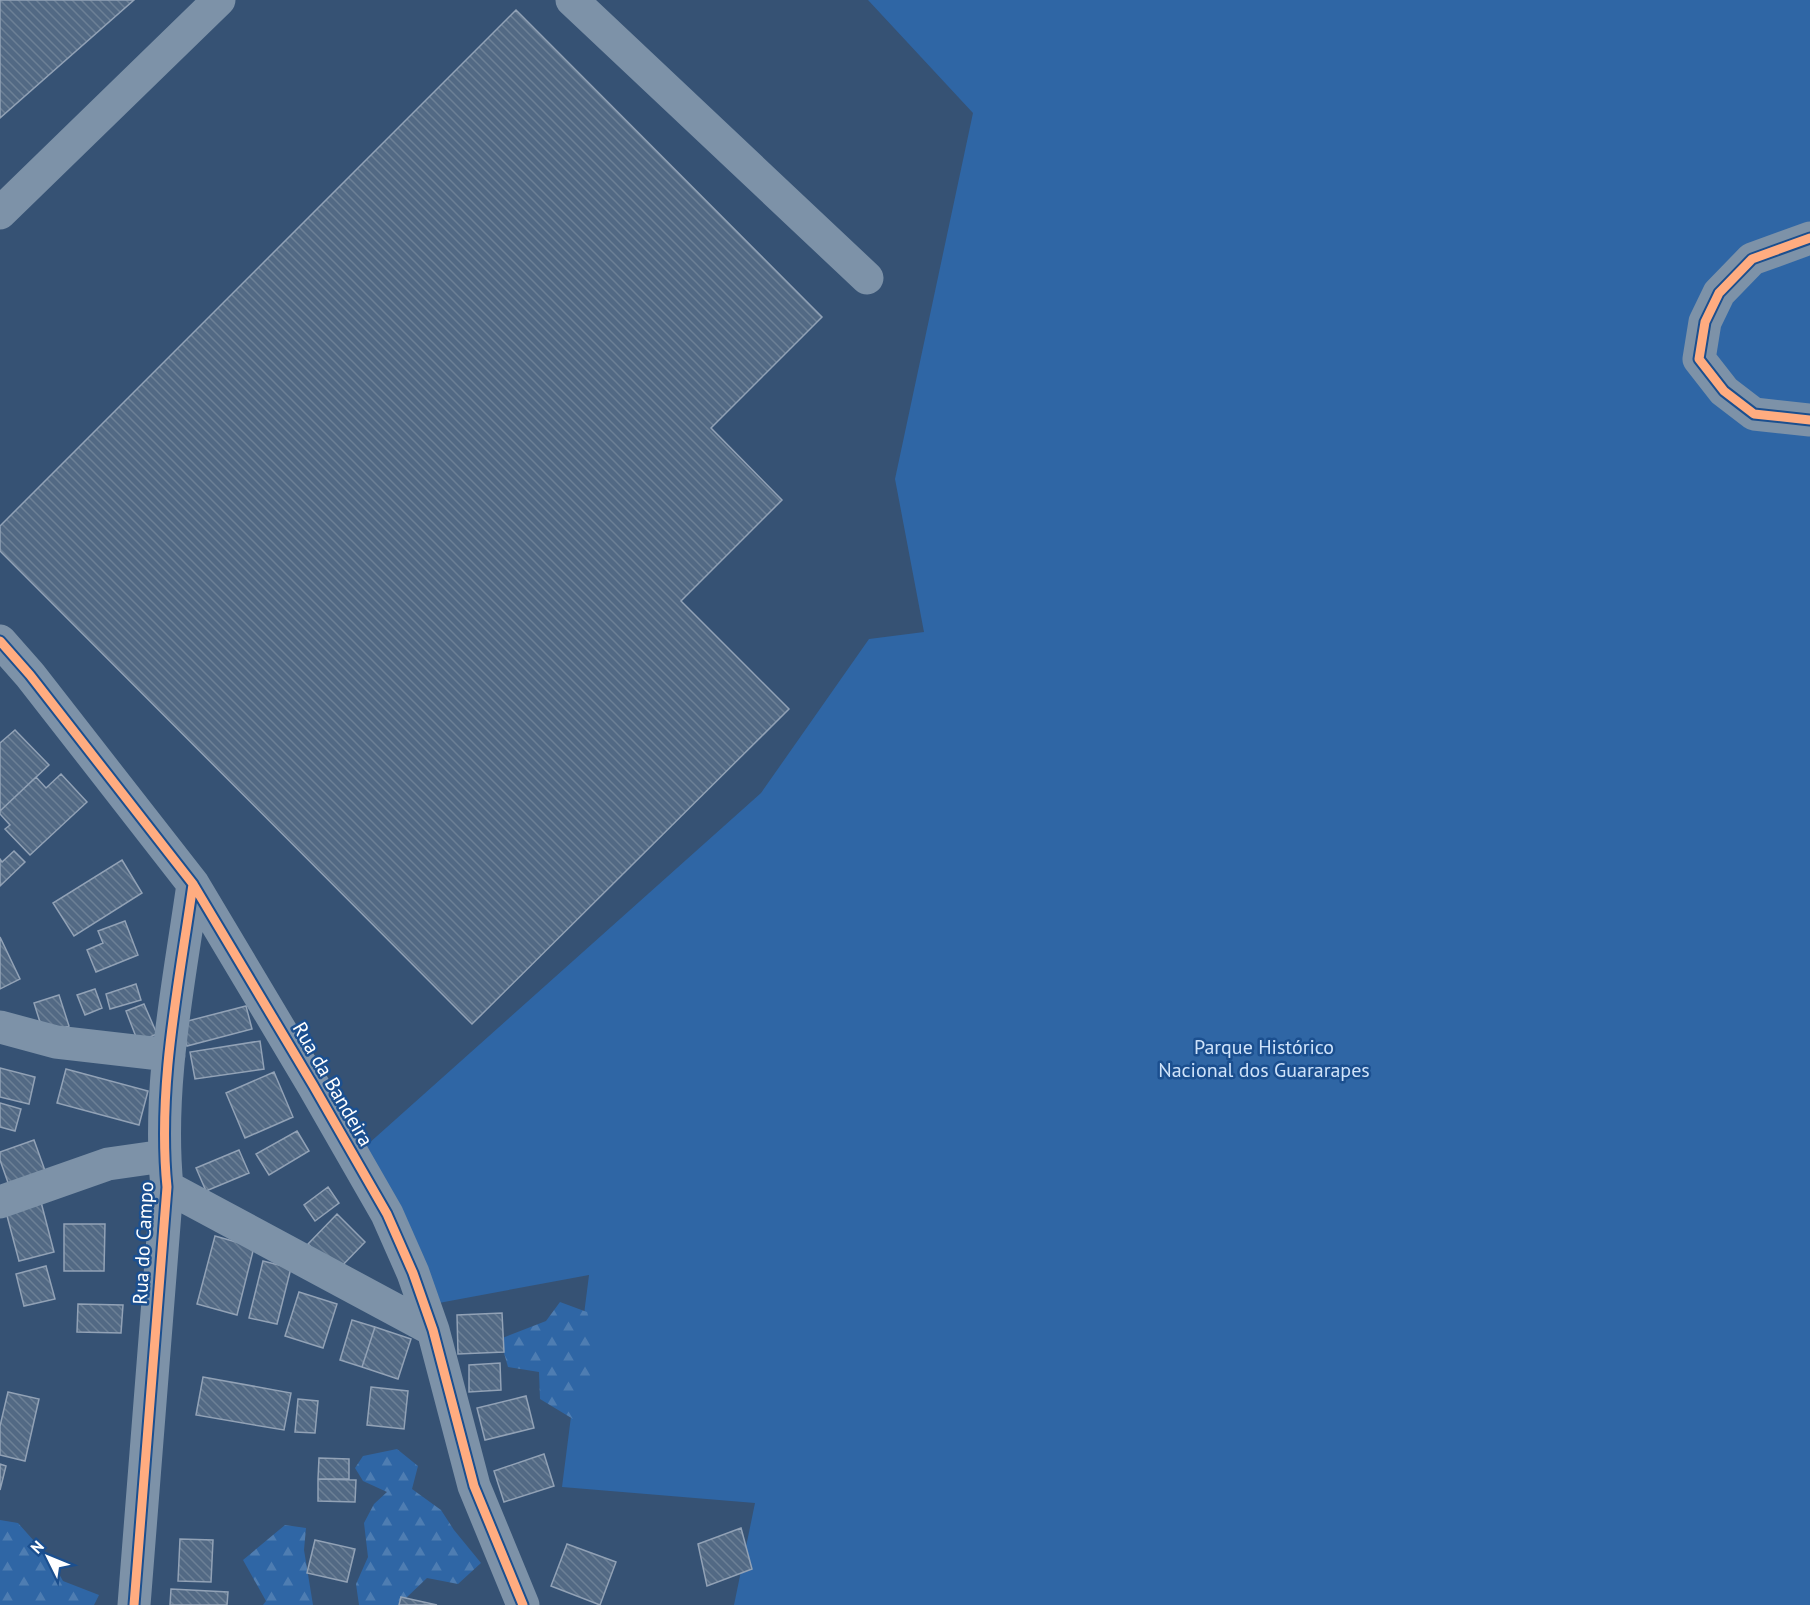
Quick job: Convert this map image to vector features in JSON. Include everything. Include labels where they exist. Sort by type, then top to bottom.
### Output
[{"type":"street","points":[[0,213],[219,0]]},
{"type":"street","points":[[572,0],[867,278]]},
{"type":"street","points":[[1810,238],[1752,259],[1719,294],[1705,322],[1699,359],[1724,391],[1754,414],[1810,420]]},
{"type":"street","name":"Rua da Bandeira","points":[[0,641],[37,684],[193,884],[314,1085],[387,1214],[413,1273],[433,1330],[474,1485],[523,1605]]},
{"type":"street","name":"Rua do Campo","points":[[134,1605],[165,1171],[168,1055],[193,884]]},
{"type":"street","points":[[0,1027],[56,1042],[168,1055]]},
{"type":"street","points":[[0,1202],[108,1164],[165,1171]]},
{"type":"street","name":"Rua do Campo","points":[[165,1171],[433,1330]]},
{"type":"green space","name":"Parque Histórico Nacional dos Guararapes","points":[[868,0],[1810,0],[1810,1605],[734,1605],[755,1503],[562,1487],[589,1275],[428,1305],[358,1153],[761,793],[869,639],[924,632],[895,479],[973,113]]},
{"type":"green space","points":[[560,1302],[587,1312],[595,1338],[590,1380],[573,1419],[540,1399],[539,1372],[508,1367],[500,1339],[546,1321]]},
{"type":"green space","points":[[397,1449],[418,1466],[412,1489],[441,1510],[481,1563],[458,1584],[427,1578],[405,1599],[403,1605],[359,1605],[356,1584],[368,1557],[364,1523],[374,1504],[387,1492],[363,1481],[355,1468],[363,1456]]},
{"type":"green space","points":[[0,1520],[18,1523],[51,1560],[63,1581],[99,1595],[94,1605],[0,1605]]},
{"type":"green space","points":[[285,1525],[306,1528],[304,1550],[313,1605],[263,1605],[266,1601],[243,1560]]},
{"type":"building","points":[[0,0],[134,0],[0,118]]},
{"type":"building","points":[[516,10],[822,317],[711,428],[782,500],[681,601],[789,709],[472,1024],[0,551],[0,526]]},
{"type":"building","points":[[15,730],[49,765],[0,811],[0,743]]},
{"type":"building","points":[[61,774],[87,802],[30,855],[5,829],[10,825],[0,811],[36,777],[46,788]]},
{"type":"building","points":[[14,851],[25,862],[0,886],[0,859],[2,862]]},
{"type":"building","points":[[122,860],[142,893],[74,936],[53,903]]},
{"type":"building","points":[[125,921],[138,955],[96,972],[87,950],[103,943],[98,931]]},
{"type":"building","points":[[0,937],[20,979],[0,989]]},
{"type":"building","points":[[136,984],[141,1000],[110,1009],[106,994]]},
{"type":"building","points":[[95,989],[102,1008],[85,1015],[77,995]]},
{"type":"building","points":[[59,995],[69,1026],[44,1035],[34,1003]]},
{"type":"building","points":[[144,1004],[157,1034],[138,1042],[126,1011]]},
{"type":"building","points":[[246,1006],[252,1029],[187,1046],[180,1023]]},
{"type":"building","points":[[260,1041],[264,1069],[195,1079],[190,1052]]},
{"type":"building","points":[[0,1068],[35,1077],[29,1104],[0,1097]]},
{"type":"building","points":[[66,1069],[148,1091],[139,1125],[57,1103]]},
{"type":"building","points":[[274,1072],[293,1117],[245,1138],[226,1093]]},
{"type":"building","points":[[0,1103],[21,1109],[15,1131],[0,1127]]},
{"type":"building","points":[[297,1131],[309,1151],[269,1175],[256,1154]]},
{"type":"building","points":[[34,1140],[48,1179],[11,1191],[0,1160],[0,1152]]},
{"type":"building","points":[[239,1150],[249,1173],[206,1191],[196,1168]]},
{"type":"building","points":[[328,1187],[339,1203],[315,1221],[304,1205]]},
{"type":"building","points":[[41,1202],[54,1252],[19,1261],[6,1212]]},
{"type":"building","points":[[337,1214],[365,1242],[336,1272],[308,1244]]},
{"type":"building","points":[[64,1224],[105,1224],[104,1271],[64,1271]]},
{"type":"building","points":[[215,1236],[254,1247],[237,1315],[197,1304]]},
{"type":"building","points":[[263,1261],[291,1268],[277,1324],[249,1318]]},
{"type":"building","points":[[46,1266],[55,1299],[24,1306],[16,1274]]},
{"type":"building","points":[[299,1292],[337,1304],[323,1348],[285,1336]]},
{"type":"building","points":[[78,1304],[123,1305],[121,1333],[77,1332]]},
{"type":"building","points":[[502,1313],[504,1352],[458,1354],[457,1315]]},
{"type":"building","points":[[352,1320],[375,1327],[362,1367],[340,1360]]},
{"type":"building","points":[[375,1327],[411,1339],[398,1379],[362,1367]]},
{"type":"building","points":[[500,1363],[501,1390],[469,1392],[469,1365]]},
{"type":"building","points":[[203,1377],[291,1393],[284,1430],[196,1415]]},
{"type":"building","points":[[371,1387],[408,1391],[404,1429],[367,1425]]},
{"type":"building","points":[[8,1392],[39,1399],[25,1461],[0,1455],[0,1426]]},
{"type":"building","points":[[526,1396],[534,1428],[485,1440],[477,1408]]},
{"type":"building","points":[[298,1399],[318,1401],[315,1433],[295,1432]]},
{"type":"building","points":[[544,1454],[554,1486],[504,1502],[494,1471]]},
{"type":"building","points":[[319,1458],[349,1459],[349,1479],[318,1479]]},
{"type":"building","points":[[0,1464],[6,1466],[0,1490]]},
{"type":"building","points":[[318,1479],[356,1480],[355,1502],[318,1501]]},
{"type":"building","points":[[741,1528],[752,1569],[707,1586],[698,1544]]},
{"type":"building","points":[[180,1539],[213,1540],[211,1582],[178,1581]]},
{"type":"building","points":[[315,1540],[355,1549],[347,1582],[307,1573]]},
{"type":"building","points":[[567,1544],[616,1562],[600,1605],[551,1586]]},
{"type":"building","points":[[171,1589],[228,1592],[227,1605],[170,1605]]},
{"type":"building","points":[[401,1597],[437,1605],[399,1605]]},
{"type":"cycle path","points":[[1810,238],[1752,259],[1719,293],[1705,322],[1699,359],[1724,391],[1754,414],[1810,420]]},
{"type":"cycle path","points":[[0,641],[30,675],[193,884],[387,1214],[413,1273],[433,1330],[474,1486],[523,1605]]},
{"type":"cycle path","points":[[134,1605],[167,1187],[165,1149],[167,1073],[193,884]]}]
